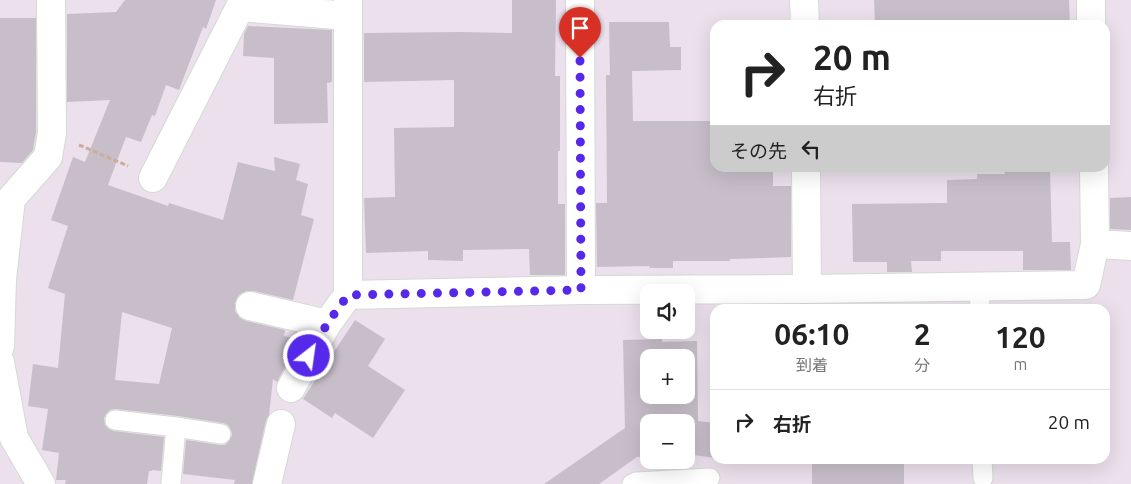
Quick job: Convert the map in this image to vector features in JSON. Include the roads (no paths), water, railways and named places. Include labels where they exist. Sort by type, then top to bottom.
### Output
[{"type":"street","points":[[0,346],[5,195],[48,157],[52,133],[51,0]]},
{"type":"street","points":[[580,0],[581,290]]},
{"type":"street","points":[[804,0],[805,20]]},
{"type":"street","points":[[1091,0],[1091,20]]},
{"type":"street","points":[[153,178],[240,7],[348,8],[348,295],[327,324],[290,388]]},
{"type":"street","points":[[806,172],[807,289]]},
{"type":"street","points":[[348,295],[581,290],[807,289],[979,298],[1086,285],[1095,244],[1094,172]]},
{"type":"street","points":[[1095,244],[1131,246]]},
{"type":"street","points":[[250,306],[327,324]]},
{"type":"street","points":[[0,362],[14,438],[41,484]]},
{"type":"street","points":[[267,484],[281,424]]},
{"type":"lane","points":[[114,420],[221,434]]},
{"type":"lane","points":[[171,484],[176,427]]},
{"type":"lane","points":[[982,464],[983,478]]},
{"type":"lane","points":[[632,484],[636,482],[710,478]]}]
